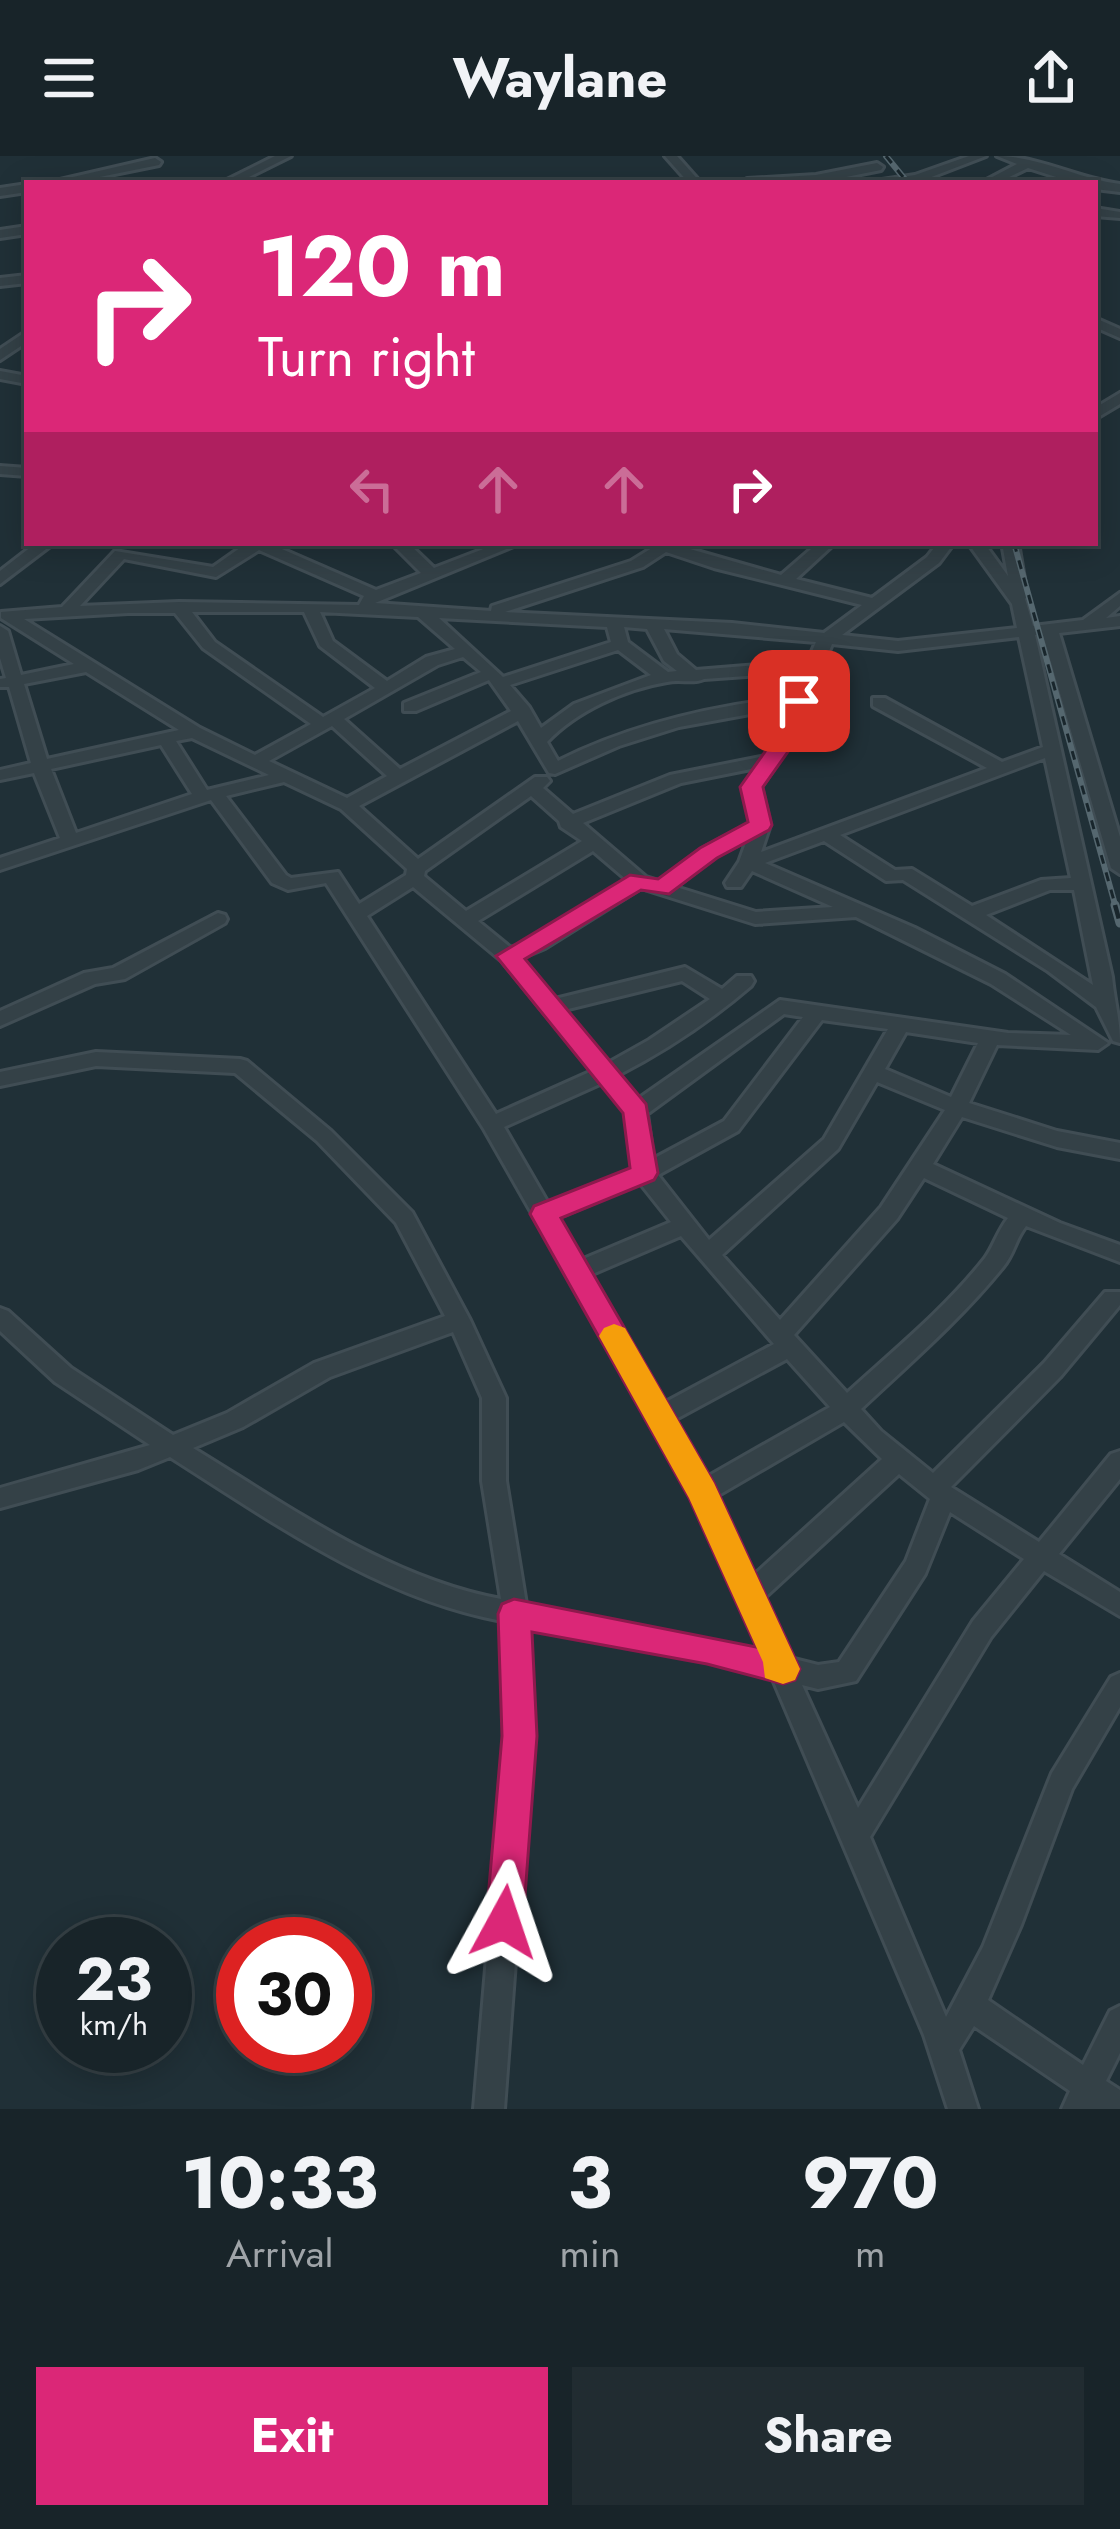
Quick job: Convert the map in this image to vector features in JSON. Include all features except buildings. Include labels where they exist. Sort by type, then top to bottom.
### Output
[{"type":"street","points":[[233,180],[285,156]]},
{"type":"street","points":[[670,156],[692,180]]},
{"type":"street","points":[[918,180],[980,156]]},
{"type":"street","points":[[1003,156],[1082,180]]},
{"type":"street","points":[[66,180],[154,159]]},
{"type":"street","points":[[828,162],[854,180]]},
{"type":"street","points":[[780,180],[845,174],[873,162]]},
{"type":"street","points":[[994,180],[1027,164]]},
{"type":"street","points":[[1,282],[4,299]]},
{"type":"street","points":[[0,356],[24,337]]},
{"type":"street","points":[[0,579],[42,546]]},
{"type":"street","points":[[65,613],[131,546]]},
{"type":"street","points":[[120,554],[213,572],[253,546]]},
{"type":"street","points":[[260,546],[372,603]]},
{"type":"street","points":[[402,546],[430,573]]},
{"type":"street","points":[[372,603],[430,573],[505,546]]},
{"type":"street","points":[[485,613],[637,564],[662,546]]},
{"type":"street","points":[[666,546],[874,603]]},
{"type":"street","points":[[784,580],[823,546]]},
{"type":"street","points":[[734,883],[748,862],[760,825],[752,787],[780,746],[825,640],[933,560],[944,546]]},
{"type":"street","points":[[978,546],[1020,604]]},
{"type":"street","points":[[1010,546],[1113,1041]]},
{"type":"street","points":[[1086,625],[1120,598]]},
{"type":"street","points":[[2,620],[179,607],[372,603],[422,612],[732,628],[898,646],[1116,623]]},
{"type":"street","points":[[179,607],[208,645],[326,720],[398,776]]},
{"type":"street","points":[[310,607],[326,643],[386,689]]},
{"type":"street","points":[[422,612],[496,678],[523,711],[555,770]]},
{"type":"street","points":[[2,620],[194,732],[347,805],[508,956],[606,1074],[636,1111],[644,1173],[708,1254],[846,1409],[939,1492],[1120,1605]]},
{"type":"street","points":[[2,620],[7,683],[70,841]]},
{"type":"street","points":[[614,621],[620,644],[664,677]]},
{"type":"street","points":[[652,623],[670,657],[696,679]]},
{"type":"street","points":[[732,628],[753,670]]},
{"type":"street","points":[[1051,630],[1120,868]]},
{"type":"street","points":[[410,707],[620,644]]},
{"type":"street","points":[[253,763],[432,662],[465,651]]},
{"type":"street","points":[[538,740],[550,725],[664,677],[696,679],[813,666]]},
{"type":"street","points":[[7,683],[86,667]]},
{"type":"street","points":[[358,913],[555,770],[618,741],[699,716],[799,701]]},
{"type":"street","points":[[879,702],[1000,768]]},
{"type":"street","points":[[347,805],[523,711]]},
{"type":"street","points":[[0,775],[194,732]]},
{"type":"street","points":[[167,741],[279,879],[288,884],[332,876],[492,1124],[578,1271],[703,1492],[856,1836],[944,2048],[963,2109]]},
{"type":"street","points":[[748,862],[1054,749]]},
{"type":"street","points":[[567,823],[676,779],[769,760]]},
{"type":"street","points":[[0,864],[209,795],[285,776]]},
{"type":"street","points":[[532,788],[639,881],[755,918],[858,911]]},
{"type":"street","points":[[661,889],[708,853],[760,825]]},
{"type":"street","points":[[826,834],[892,877],[905,873],[973,913],[1104,1004]]},
{"type":"street","points":[[467,919],[592,844]]},
{"type":"street","points":[[748,862],[998,979],[1113,1041]]},
{"type":"street","points":[[508,956],[538,944],[639,881]]},
{"type":"street","points":[[973,913],[1048,884],[1081,884]]},
{"type":"street","points":[[0,1019],[92,978],[118,974],[218,920]]},
{"type":"street","points":[[548,1006],[685,974],[724,999]]},
{"type":"street","points":[[492,1124],[606,1074],[724,999],[744,981]]},
{"type":"street","points":[[636,1111],[780,1006],[990,1038],[1113,1041]]},
{"type":"street","points":[[544,1214],[644,1173],[731,1126],[818,1013]]},
{"type":"street","points":[[708,1254],[831,1144],[901,1026]]},
{"type":"street","points":[[659,1418],[784,1342],[890,1213],[957,1106],[990,1038]]},
{"type":"street","points":[[0,1079],[96,1059],[241,1066],[324,1136],[404,1218],[459,1320],[494,1398],[494,1481],[514,1614],[519,1736],[489,2109]]},
{"type":"street","points":[[875,1073],[957,1106],[1084,1146],[1120,1151]]},
{"type":"street","points":[[920,1167],[1120,1254]]},
{"type":"street","points":[[703,1492],[846,1409],[955,1308],[1000,1256],[1004,1238],[1024,1214]]},
{"type":"street","points":[[578,1271],[685,1225]]},
{"type":"street","points":[[0,1317],[63,1375],[351,1557],[458,1602],[832,1678],[848,1673],[916,1566],[939,1492],[1113,1298]]},
{"type":"street","points":[[0,1498],[103,1472],[171,1446],[236,1420],[322,1370],[459,1320]]},
{"type":"street","points":[[749,1596],[899,1459]]},
{"type":"street","points":[[856,1836],[982,1628],[1120,1461]]},
{"type":"street","points":[[944,2048],[972,2007],[1022,1894],[1056,1794],[1120,1685]]},
{"type":"street","points":[[972,2007],[1084,2097],[1120,2108]]},
{"type":"street","points":[[1084,2097],[1120,2021]]},
{"type":"railway","points":[[886,156],[906,180]]},
{"type":"railway","points":[[1015,546],[1116,908]]},
{"type":"railway","points":[[1115,905],[1120,923]]},
{"type":"slow traffic","points":[[614,1336],[703,1492],[783,1669],[777,1667]]},
{"type":"route","points":[[504,1922],[519,1736],[514,1614],[707,1649],[783,1669],[703,1492],[544,1214],[644,1173],[636,1111],[508,956],[538,944],[639,881],[661,889],[708,853],[760,825],[752,787],[780,746],[799,701]]}]
